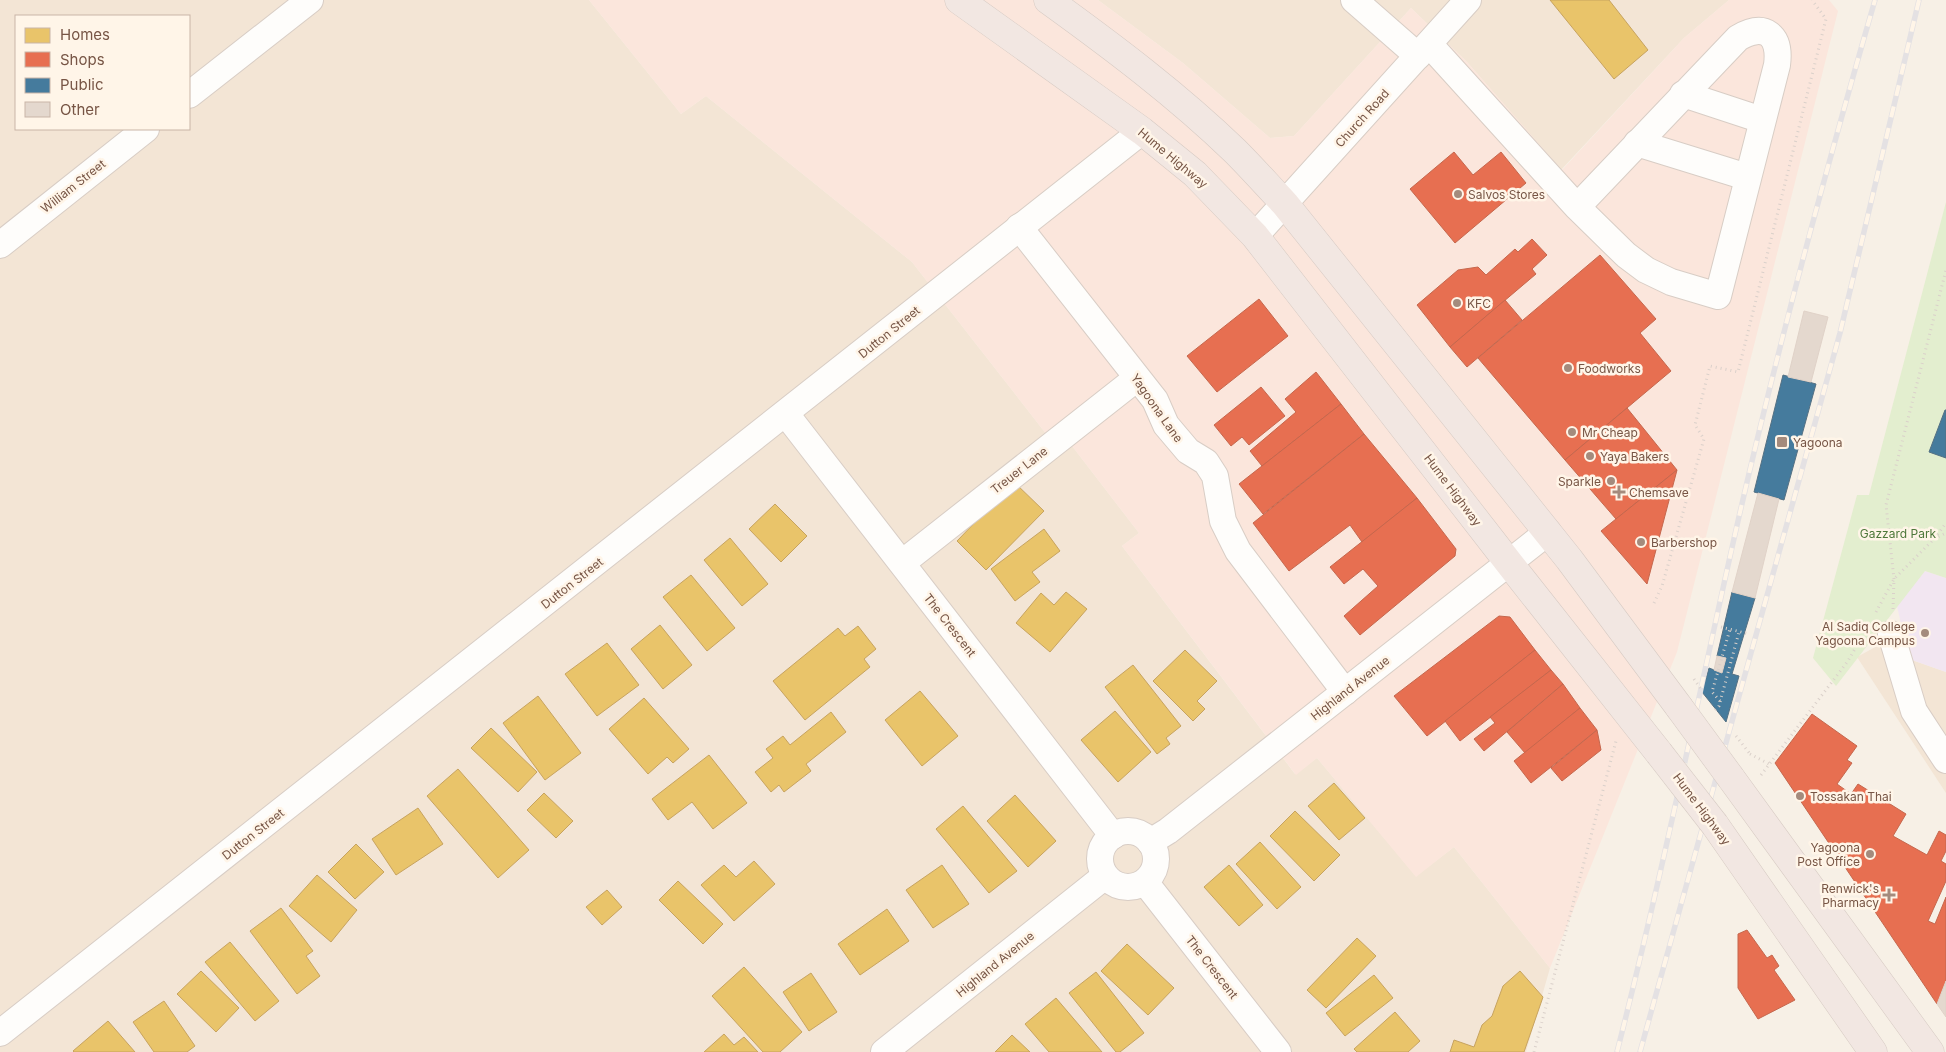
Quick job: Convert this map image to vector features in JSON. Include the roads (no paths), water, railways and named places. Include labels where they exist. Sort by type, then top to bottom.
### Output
[{"type":"highway","name":"Hume Highway","points":[[959,0],[1142,131],[1195,174],[1256,236],[1508,563],[1715,825],[1873,1052]]},
{"type":"highway","points":[[1048,0],[1125,56],[1186,107],[1235,152],[1285,204],[1548,532],[1679,707],[1930,1052]]},
{"type":"street","points":[[190,94],[310,0]]},
{"type":"street","points":[[1354,0],[1424,50],[1577,207],[1610,240],[1646,270],[1671,282],[1718,296],[1778,53],[1777,41],[1769,33],[1758,30],[1738,38],[1577,207]]},
{"type":"street","name":"Church Road","points":[[1256,236],[1468,0]]},
{"type":"street","points":[[1683,94],[1762,120]]},
{"type":"street","name":"William Street","points":[[0,244],[145,130]]},
{"type":"street","name":"Dutton Street","points":[[0,1033],[1142,131]]},
{"type":"street","points":[[1637,144],[1747,176]]},
{"type":"street","name":"Yagoona Lane","points":[[1019,227],[1154,400],[1166,425],[1188,451],[1206,462],[1211,469],[1215,476],[1224,522],[1238,551],[1345,692]]},
{"type":"street","name":"Treuer Lane","points":[[902,563],[1137,378]]},
{"type":"street","name":"The Crescent","points":[[786,414],[1113,836]]},
{"type":"street","name":"Highland Avenue","points":[[1150,842],[1168,831],[1548,532]]},
{"type":"street","points":[[1881,627],[1914,711],[1946,760]]},
{"type":"street","points":[[1120,833],[1136,833],[1150,842],[1156,858],[1155,868],[1145,882],[1128,888],[1112,882],[1105,876],[1100,859],[1102,850],[1113,836],[1120,833]]},
{"type":"street","name":"Highland Avenue","points":[[884,1052],[1105,876]]},
{"type":"street","name":"The Crescent","points":[[1145,882],[1278,1052]]},
{"type":"railway","points":[[1617,1052],[1649,920],[1769,390],[1820,195],[1875,0]]},
{"type":"railway","points":[[1640,1052],[1840,333],[1919,0]]},
{"type":"place","name":"Salvos Stores","points":[[1458,194]]},
{"type":"place","name":"KFC","points":[[1457,303]]},
{"type":"place","name":"Foodworks","points":[[1568,368]]},
{"type":"place","name":"Mr Cheap","points":[[1572,432]]},
{"type":"place","name":"Yagoona","points":[[1782,442]]},
{"type":"place","name":"Yaya Bakers","points":[[1590,456]]},
{"type":"place","name":"Sparkle","points":[[1611,481]]},
{"type":"place","name":"Chemsave","points":[[1619,492]]},
{"type":"place","name":"Barbershop","points":[[1641,542]]},
{"type":"place","name":"Al Sadiq College Yagoona Campus","points":[[1925,633]]},
{"type":"place","name":"Tossakan Thai","points":[[1800,796]]},
{"type":"place","name":"Yagoona Post Office","points":[[1870,854]]},
{"type":"place","name":"Renwick's Pharmacy","points":[[1889,895]]},
{"type":"park label","name":"Gazzard Park","points":[[1898,533]]}]
